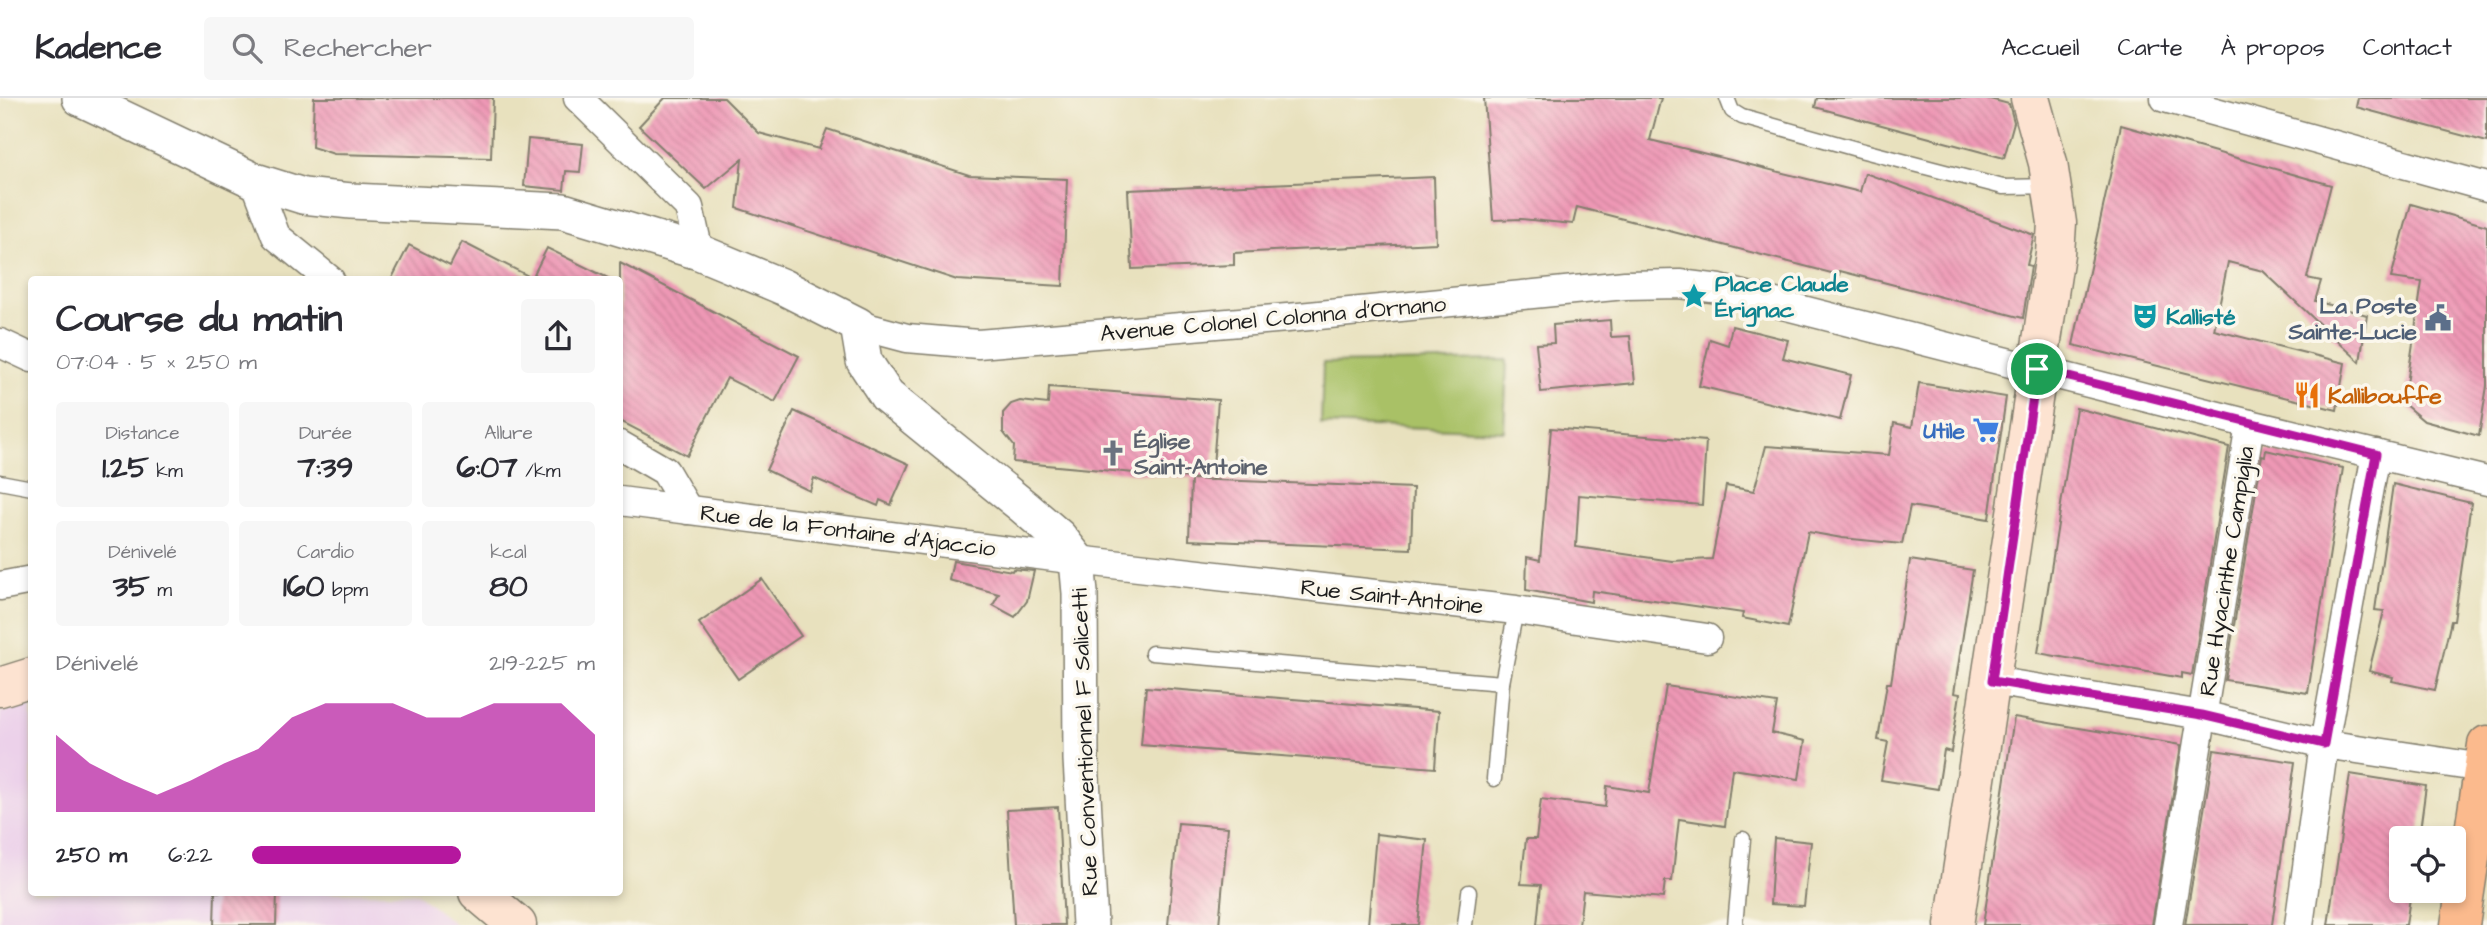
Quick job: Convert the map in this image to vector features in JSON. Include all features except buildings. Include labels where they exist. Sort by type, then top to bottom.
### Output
[{"type":"main road","points":[[1954,925],[2055,254],[2057,223],[2048,163],[2029,98]]},
{"type":"main road","points":[[0,687],[28,678]]},
{"type":"main road","points":[[2460,925],[2485,757]]},
{"type":"main road","points":[[483,896],[517,925]]},
{"type":"street","name":"Avenue Colonel Colonna d'Ornano","points":[[80,98],[255,181],[303,197],[563,211],[699,252],[783,287],[858,325],[907,338],[978,344],[1299,317],[1625,285],[1681,284],[1720,289],[2249,424],[2487,481]]},
{"type":"street","points":[[578,98],[689,207],[699,252]]},
{"type":"street","points":[[2165,98],[2487,187]]},
{"type":"street","points":[[255,181],[276,236],[325,276]]},
{"type":"street","points":[[858,325],[864,361],[887,396],[1059,537],[1077,559]]},
{"type":"street","points":[[0,343],[28,356]]},
{"type":"street","name":"Rue Hyacinthe Campiglia","points":[[2168,925],[2249,424]]},
{"type":"street","points":[[623,447],[665,471],[688,510]]},
{"type":"street","points":[[2299,925],[2324,744],[2376,454]]},
{"type":"street","name":"Rue de la Fontaine d'Ajaccio","points":[[623,501],[1077,559]]},
{"type":"street","name":"Rue Saint-Antoine","points":[[1077,559],[1516,610],[1707,638]]},
{"type":"street","name":"Rue Conventionnel F Salicetti","points":[[1077,559],[1080,593],[1081,759],[1090,925]]},
{"type":"street","points":[[0,586],[28,581]]},
{"type":"street","points":[[1992,681],[2202,715],[2324,744],[2485,757]]},
{"type":"lane","points":[[1727,98],[1732,111],[1742,117],[1860,150],[2003,187],[2050,186]]},
{"type":"lane","points":[[0,482],[28,487]]},
{"type":"lane","points":[[1494,779],[1502,683],[1516,610]]},
{"type":"lane","points":[[1152,653],[1502,683]]},
{"type":"lane","points":[[1735,925],[1743,839]]},
{"type":"lane","points":[[1465,925],[1469,892]]},
{"type":"shaded area","points":[[28,706],[28,896],[420,896],[456,925],[0,925],[0,712]]},
{"type":"green space","points":[[1507,360],[1504,431],[1321,424],[1323,363]]},
{"type":"place","name":"Place Claude Érignac","points":[[1694,296]]},
{"type":"place","name":"Kallisté","points":[[2145,316]]},
{"type":"place","name":"La Poste Sainte-Lucie","points":[[2438,318]]},
{"type":"place","name":"Kallibouffe","points":[[2307,395]]},
{"type":"place","name":"Utile","points":[[1986,430]]},
{"type":"place","name":"Église Saint-Antoine","points":[[1113,453]]},
{"type":"route","points":[[2037,369],[2376,454],[2324,744],[2202,715],[1992,681],[2037,369]]}]
